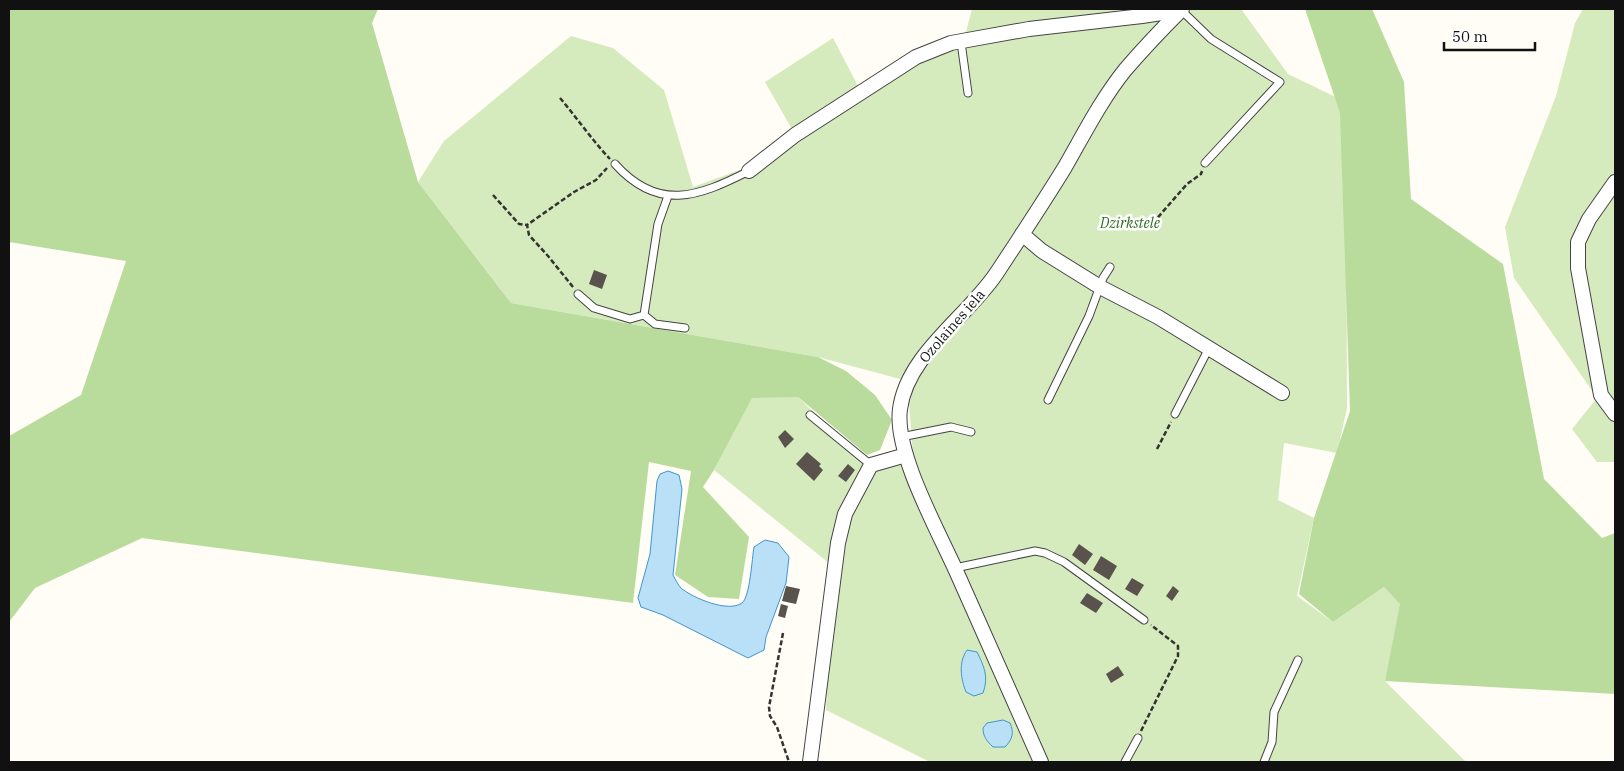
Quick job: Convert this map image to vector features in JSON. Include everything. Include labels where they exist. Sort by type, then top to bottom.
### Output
[{"type":"street","points":[[749,171],[795,135],[916,56],[951,43],[1029,29],[1142,16],[1182,9]]},
{"type":"street","name":"Ozolaines iela","points":[[1041,762],[954,568],[906,455],[901,437],[900,409],[910,376],[935,343],[973,303],[994,276],[1064,168],[1092,118],[1125,70],[1182,9]]},
{"type":"street","points":[[1615,182],[1588,219],[1578,242],[1578,268],[1601,395],[1615,414]]},
{"type":"street","points":[[1022,234],[1042,251],[1100,287],[1158,317],[1282,393]]},
{"type":"street","points":[[810,762],[838,543],[845,514],[871,465],[906,455]]},
{"type":"lane","points":[[1182,9],[1211,39],[1280,82],[1205,163]]},
{"type":"lane","points":[[961,42],[968,93]]},
{"type":"lane","points":[[615,164],[626,177],[644,189],[668,196],[703,191],[724,184],[749,171]]},
{"type":"lane","points":[[644,315],[658,224],[668,196]]},
{"type":"lane","points":[[1048,400],[1089,316],[1110,267]]},
{"type":"lane","points":[[578,294],[594,308],[630,319],[644,315]]},
{"type":"lane","points":[[644,315],[655,324],[685,328]]},
{"type":"lane","points":[[1176,414],[1209,348]]},
{"type":"lane","points":[[810,416],[871,465]]},
{"type":"lane","points":[[901,437],[951,428],[971,432]]},
{"type":"lane","points":[[954,568],[1035,551],[1045,553],[1064,562],[1144,620]]},
{"type":"lane","points":[[1264,762],[1272,742],[1274,712],[1298,660]]},
{"type":"lane","points":[[1126,762],[1138,738]]},
{"type":"path","points":[[493,195],[519,224],[527,225],[574,192],[596,180],[606,169],[615,164],[592,140],[581,123],[560,98]]},
{"type":"path","points":[[1153,223],[1187,184],[1201,174],[1205,163]]},
{"type":"path","points":[[527,225],[529,235],[578,294]]},
{"type":"path","points":[[1157,449],[1176,414]]},
{"type":"path","points":[[1138,738],[1178,656],[1178,646],[1144,620]]},
{"type":"path","points":[[783,633],[769,707],[770,716],[777,727],[789,762]]},
{"type":"green space","points":[[9,9],[378,9],[372,23],[418,182],[511,303],[818,357],[846,371],[875,395],[892,420],[880,450],[867,455],[798,397],[752,398],[703,487],[749,537],[739,599],[708,597],[675,575],[691,471],[649,462],[633,603],[142,538],[35,588],[9,622],[9,436],[81,395],[126,261],[9,242]]},
{"type":"green space","name":"Dzirkstele","points":[[972,9],[1241,9],[1288,74],[1346,102],[1347,408],[1337,453],[1284,443],[1278,500],[1314,518],[1297,596],[1333,622],[1384,587],[1401,604],[1385,681],[1466,762],[930,762],[826,710],[830,564],[714,470],[752,397],[798,397],[870,467],[913,456],[909,404],[915,383],[818,357],[511,303],[418,182],[444,141],[571,36],[613,48],[664,90],[693,187],[745,168],[793,131],[765,82],[833,38],[858,86],[966,32]]},
{"type":"green space","points":[[1305,9],[1372,9],[1404,82],[1411,199],[1503,264],[1544,479],[1602,538],[1615,533],[1615,694],[1385,681],[1400,604],[1384,587],[1333,622],[1299,594],[1314,518],[1350,411],[1340,113]]},
{"type":"green space","points":[[1583,9],[1615,9],[1615,462],[1597,462],[1572,429],[1597,398],[1514,278],[1505,227],[1556,96],[1575,23]]},
{"type":"water","points":[[668,471],[679,475],[682,489],[673,575],[680,587],[686,592],[711,603],[736,606],[742,603],[747,593],[754,547],[765,540],[778,543],[789,557],[786,583],[766,637],[764,650],[748,658],[663,615],[641,607],[638,598],[650,554],[657,481],[660,474]]},
{"type":"water","points":[[967,650],[977,652],[985,672],[986,682],[983,693],[974,696],[966,692],[962,676],[962,660]]},
{"type":"water","points":[[1003,720],[1010,723],[1012,729],[1010,741],[1005,747],[993,747],[986,739],[983,728],[987,723]]},
{"type":"building","points":[[594,270],[607,275],[602,289],[589,284]]},
{"type":"building","points":[[785,430],[794,439],[785,448],[778,437]]},
{"type":"building","points":[[807,452],[821,464],[819,466],[823,470],[814,481],[796,464]]},
{"type":"building","points":[[848,464],[855,470],[846,482],[838,476]]},
{"type":"building","points":[[1079,544],[1093,554],[1085,565],[1072,555]]},
{"type":"building","points":[[1101,556],[1117,566],[1109,580],[1093,570]]},
{"type":"building","points":[[1132,578],[1144,585],[1137,596],[1125,589]]},
{"type":"building","points":[[786,586],[800,589],[796,604],[782,601]]},
{"type":"building","points":[[1173,586],[1179,591],[1172,601],[1166,596]]},
{"type":"building","points":[[1087,593],[1103,603],[1096,613],[1080,603]]},
{"type":"building","points":[[781,604],[788,606],[785,618],[778,616]]},
{"type":"building","points":[[1118,666],[1124,675],[1111,683],[1106,674]]}]
